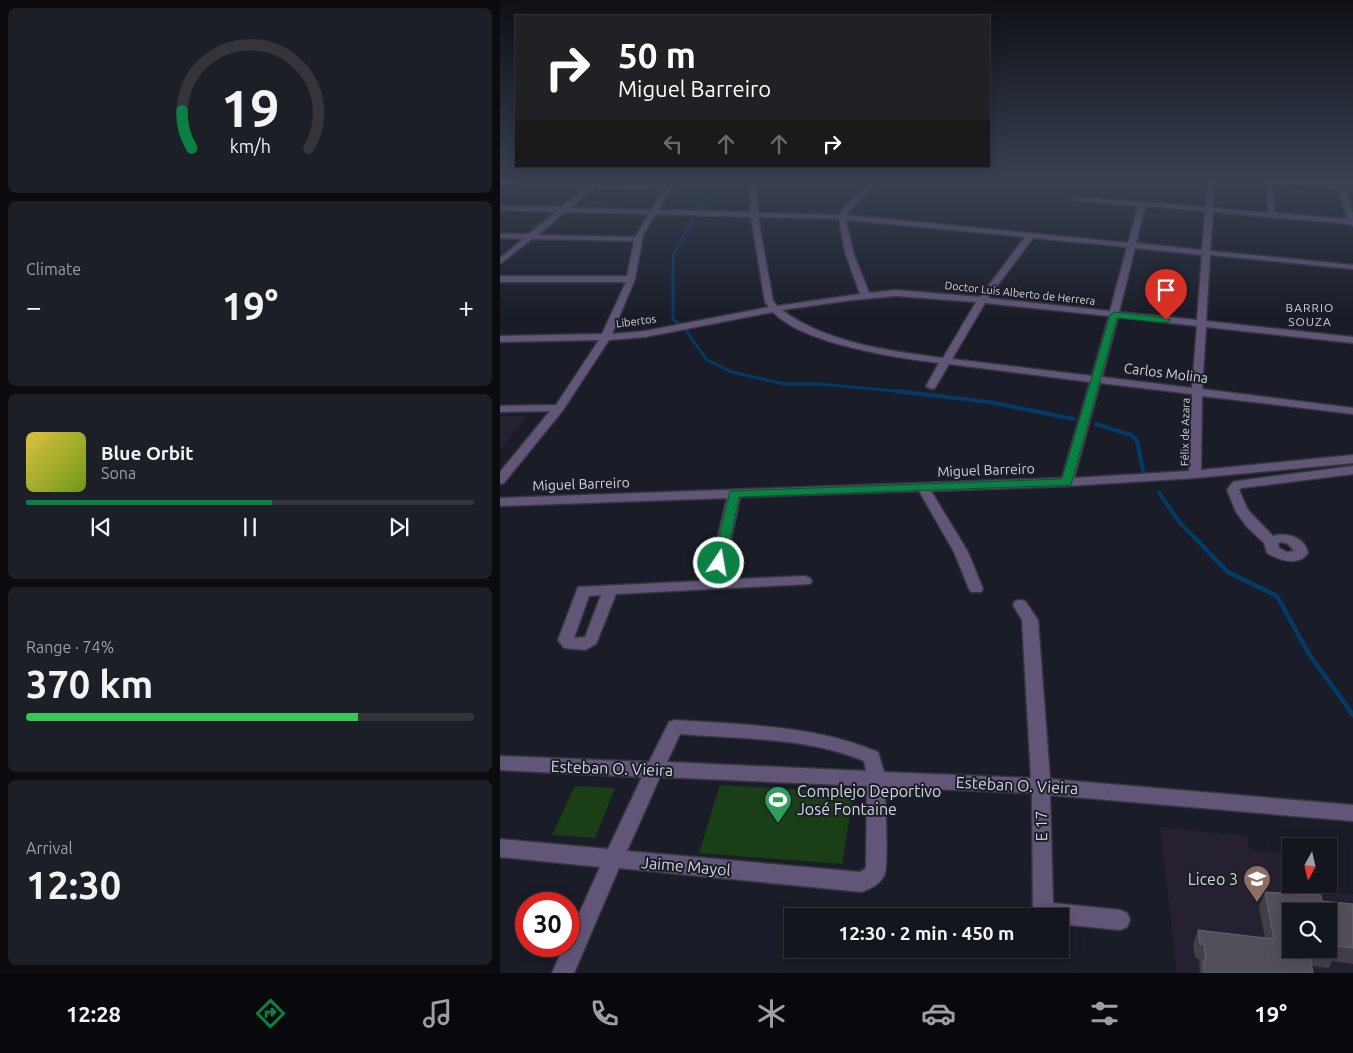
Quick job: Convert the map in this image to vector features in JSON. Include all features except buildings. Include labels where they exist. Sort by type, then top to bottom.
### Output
[{"type":"street","points":[[500,262],[542,226]]},
{"type":"street","points":[[500,480],[559,408],[606,337],[631,280],[638,238],[644,226]]},
{"type":"street","points":[[756,226],[770,302],[774,309]]},
{"type":"street","points":[[843,226],[845,238],[865,295]]},
{"type":"street","points":[[941,226],[1353,267]]},
{"type":"street","points":[[1067,482],[1137,226]]},
{"type":"street","name":"Félix de Azara","points":[[1195,474],[1197,392],[1208,226]]},
{"type":"street","points":[[931,386],[982,300],[1031,235]]},
{"type":"street","points":[[500,236],[638,238]]},
{"type":"street","points":[[500,279],[631,280]]},
{"type":"street","name":"Doctor Luis Alberto de Herrera","points":[[774,309],[865,295],[896,293],[982,300],[1353,340]]},
{"type":"street","name":"Libertos","points":[[500,339],[606,337],[662,331],[774,309]]},
{"type":"street","name":"Carlos Molina","points":[[774,309],[796,324],[815,332],[878,350],[946,362],[1353,411]]},
{"type":"street","points":[[500,410],[559,408]]},
{"type":"street","name":"Miguel Barreiro","points":[[500,502],[1067,482],[1195,474],[1353,459]]},
{"type":"street","points":[[1271,541],[1260,533],[1234,499],[1233,490],[1237,485],[1353,470]]},
{"type":"street","points":[[923,487],[961,552],[976,589]]},
{"type":"street","points":[[734,494],[719,563],[734,583]]},
{"type":"street","points":[[610,590],[805,580]]},
{"type":"street","name":"E 17","points":[[1020,605],[1030,620],[1041,786],[1043,912],[1120,920]]},
{"type":"street","points":[[563,973],[653,770],[675,727],[793,736],[855,748],[872,757],[876,778]]},
{"type":"street","name":"Esteban O. Vieira","points":[[500,764],[1041,786],[1353,813]]},
{"type":"street","name":"Jaime Mayol","points":[[500,848],[862,882],[871,877],[876,871],[876,778]]},
{"type":"shaded area","points":[[500,416],[528,416],[500,450]]},
{"type":"shaded area","name":"Liceo 3","points":[[1160,827],[1247,836],[1250,850],[1282,853],[1282,893],[1353,894],[1353,973],[1177,973]]},
{"type":"green space","name":"Complejo Deportivo José Fontaine","points":[[720,785],[819,791],[819,794],[853,796],[842,864],[699,853]]},
{"type":"green space","points":[[575,786],[615,788],[595,838],[552,835]]},
{"type":"waterway","points":[[680,325],[673,319],[673,255],[689,226]]},
{"type":"waterway","points":[[685,329],[707,360],[732,372],[784,384],[820,384],[906,392]]},
{"type":"waterway","points":[[895,391],[989,402],[1074,419]]},
{"type":"waterway","points":[[1096,424],[1131,435],[1137,441],[1143,470]]},
{"type":"waterway","points":[[1159,493],[1181,524],[1197,540]]},
{"type":"waterway","points":[[1197,540],[1228,572],[1277,596],[1309,654],[1353,715]]},
{"type":"place","name":"Complejo Deportivo José Fontaine","points":[[778,824]]},
{"type":"place","name":"Liceo 3","points":[[1257,903]]},
{"type":"district","name":"BARRIO SOUZA","points":[[1310,314]]},
{"type":"route","points":[[719,563],[734,494],[1067,482],[1114,315],[1166,320]]}]
